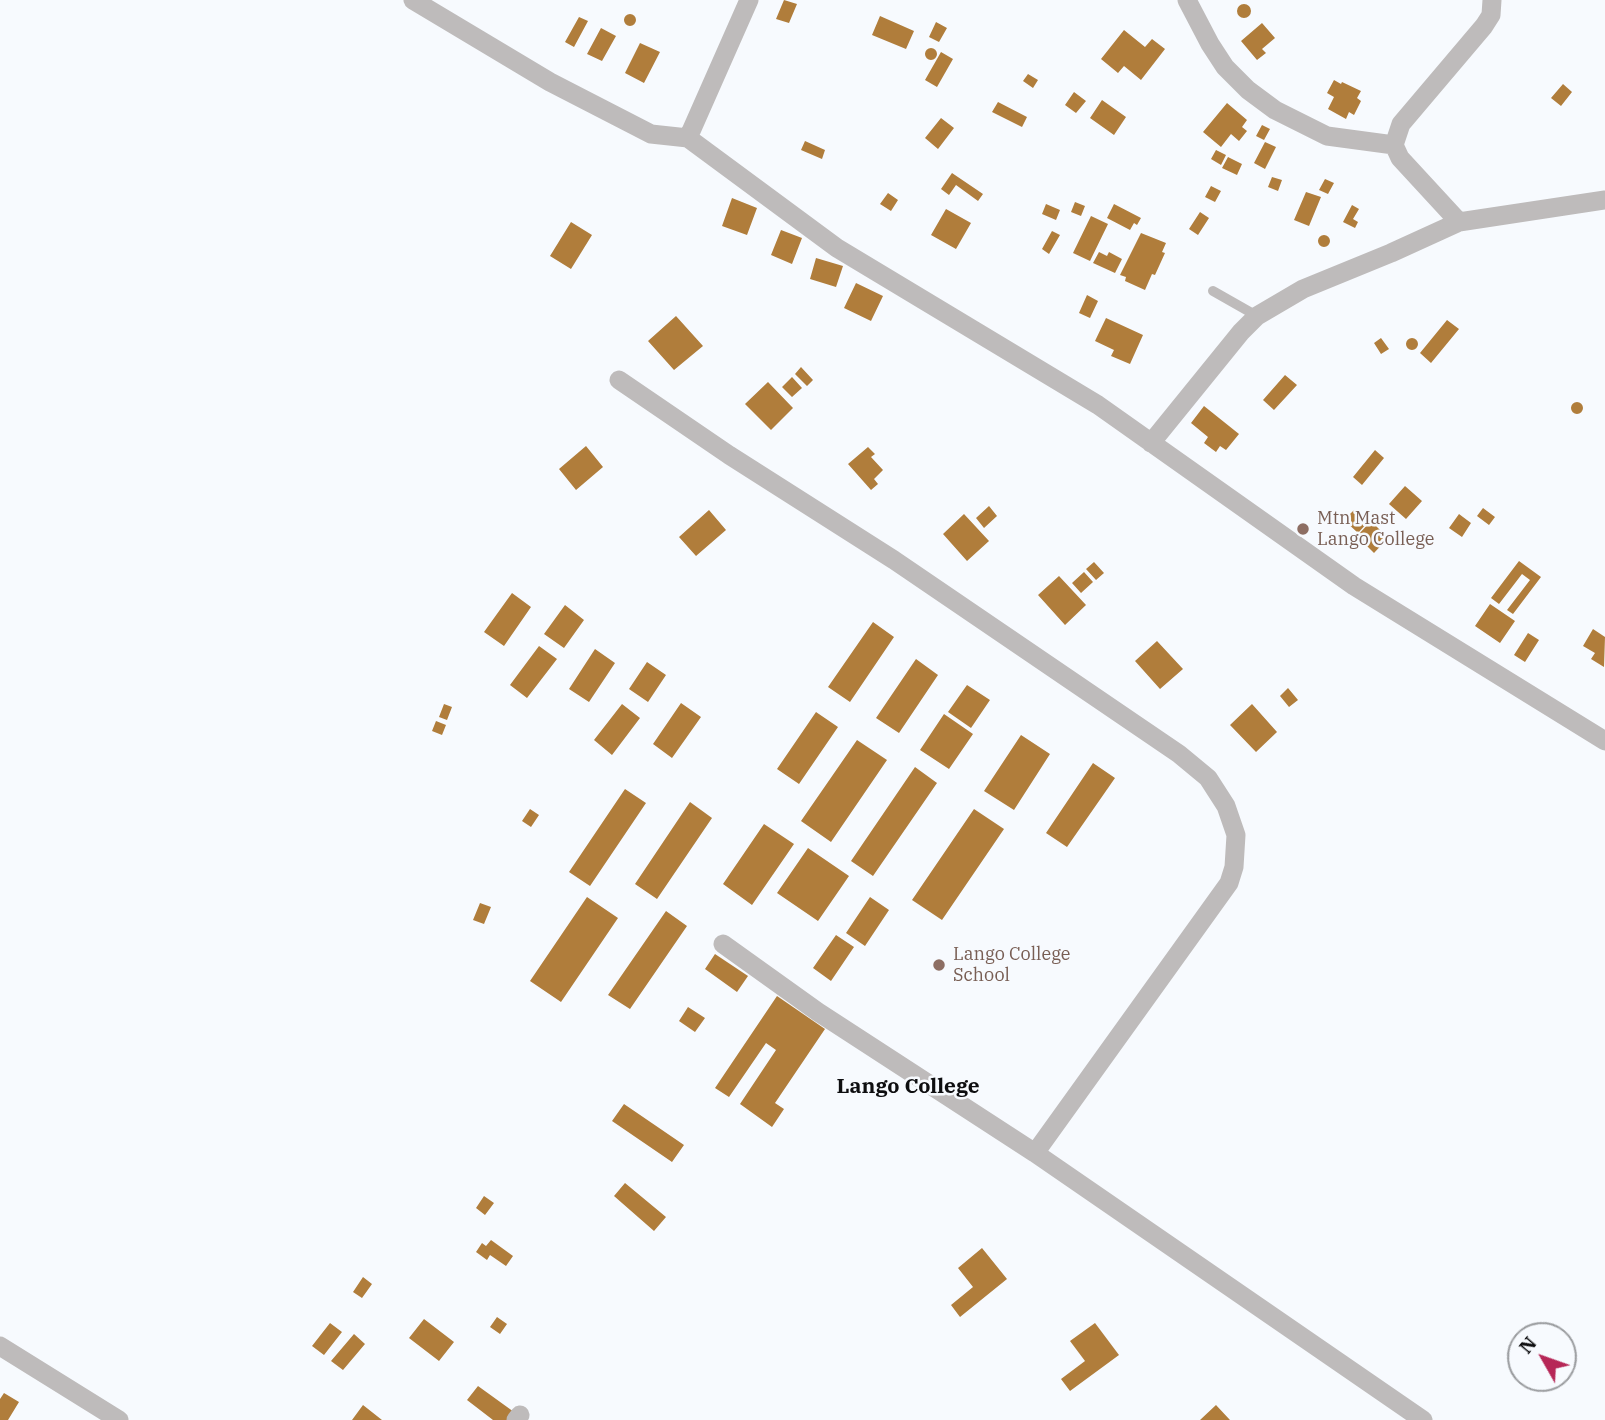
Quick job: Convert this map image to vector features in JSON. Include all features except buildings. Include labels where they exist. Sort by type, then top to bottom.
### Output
[{"type":"street","points":[[413,0],[550,82],[651,134],[688,138],[837,248],[1098,405],[1354,586],[1605,741]]},
{"type":"street","points":[[688,138],[749,0]]},
{"type":"street","points":[[1187,0],[1225,67],[1248,90],[1275,110],[1327,136],[1394,145]]},
{"type":"street","points":[[1459,222],[1400,158],[1394,145],[1401,124],[1484,26],[1491,15],[1492,0]]},
{"type":"street","points":[[1151,443],[1241,332],[1257,316],[1303,289],[1459,222],[1605,200]]},
{"type":"street","points":[[619,380],[729,455],[894,560],[1180,754],[1208,778],[1226,806],[1236,835],[1234,867],[1229,883],[1035,1153]]},
{"type":"street","points":[[723,944],[818,1012],[1035,1153],[1423,1420]]},
{"type":"street","points":[[0,1346],[119,1420]]},
{"type":"lane","points":[[1213,291],[1257,316]]},
{"type":"place","name":"Mtn Mast Lango College","points":[[1303,529]]},
{"type":"place","name":"Lango College School","points":[[939,965]]},
{"type":"district","name":"Lango College","points":[[908,1087]]}]
